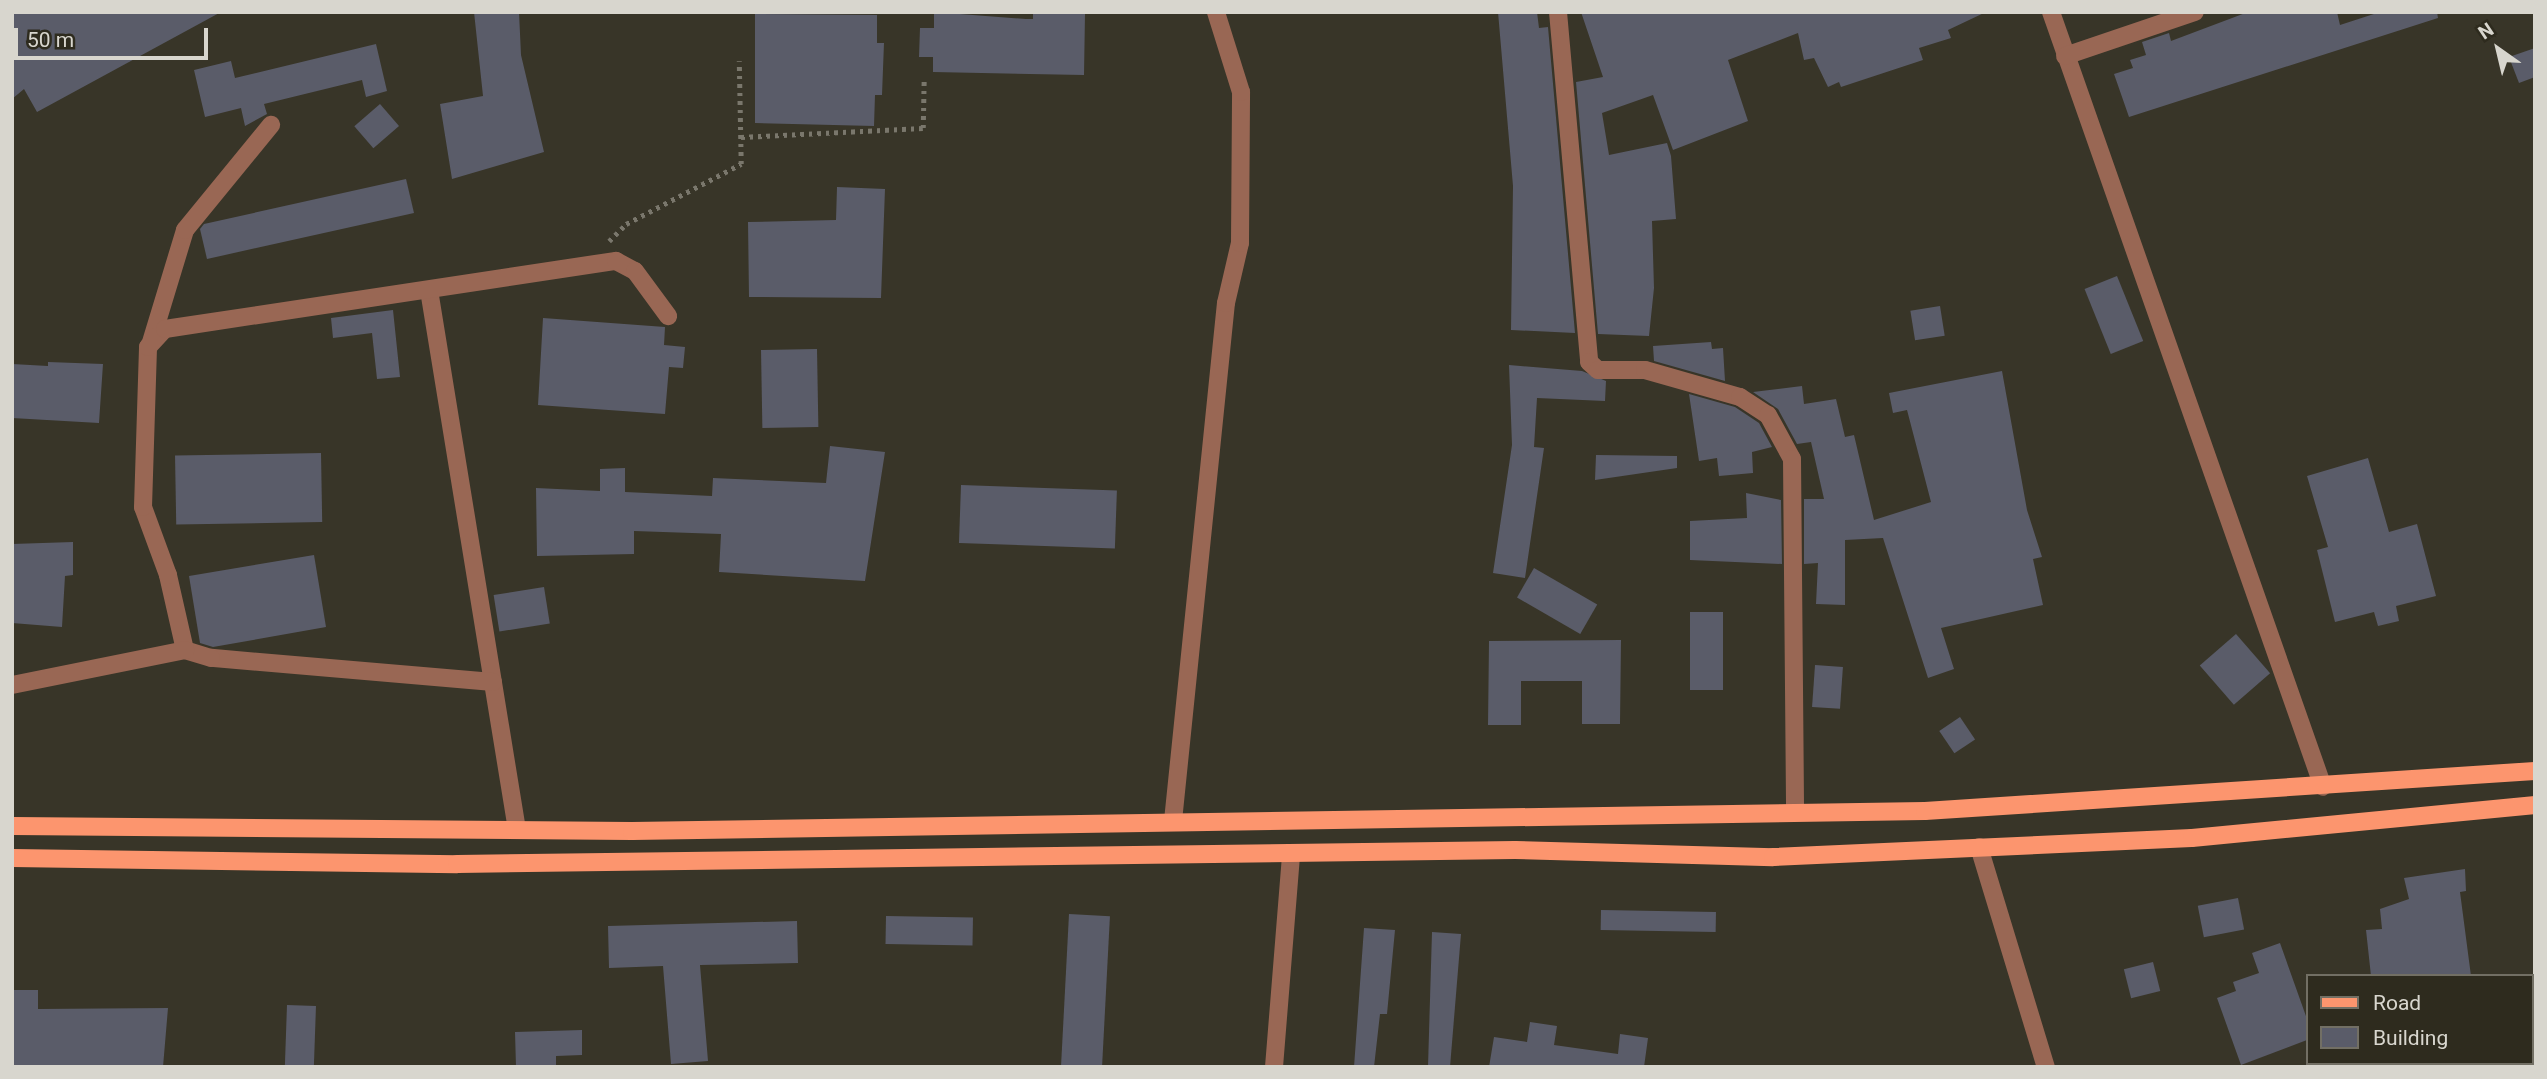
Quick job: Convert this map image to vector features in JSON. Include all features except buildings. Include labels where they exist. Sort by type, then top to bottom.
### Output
[{"type":"main road","points":[[12,826],[517,830],[1925,811],[2323,788],[2535,771]]},
{"type":"main road","points":[[12,858],[471,864],[1291,857],[1515,850],[1773,857],[2192,838],[2535,805]]},
{"type":"street","points":[[1173,821],[1226,303],[1240,243],[1241,92],[1216,12]]},
{"type":"street","points":[[1558,12],[1589,362],[1598,370],[1645,370],[1740,397],[1768,415],[1792,459],[1795,812]]},
{"type":"street","points":[[2051,12],[2323,788]]},
{"type":"street","points":[[2065,55],[2195,12]]},
{"type":"street","points":[[185,650],[168,575],[143,507],[151,342],[185,230],[271,125]]},
{"type":"street","points":[[151,342],[165,329],[583,267],[625,264],[668,316]]},
{"type":"street","points":[[429,290],[517,830]]},
{"type":"street","points":[[12,685],[185,650],[211,658],[493,682]]},
{"type":"street","points":[[1979,847],[2046,1067]]},
{"type":"street","points":[[1274,1067],[1291,857]]},
{"type":"path","points":[[583,267],[626,224],[741,164],[739,61]]},
{"type":"path","points":[[741,137],[923,128],[924,77]]}]
